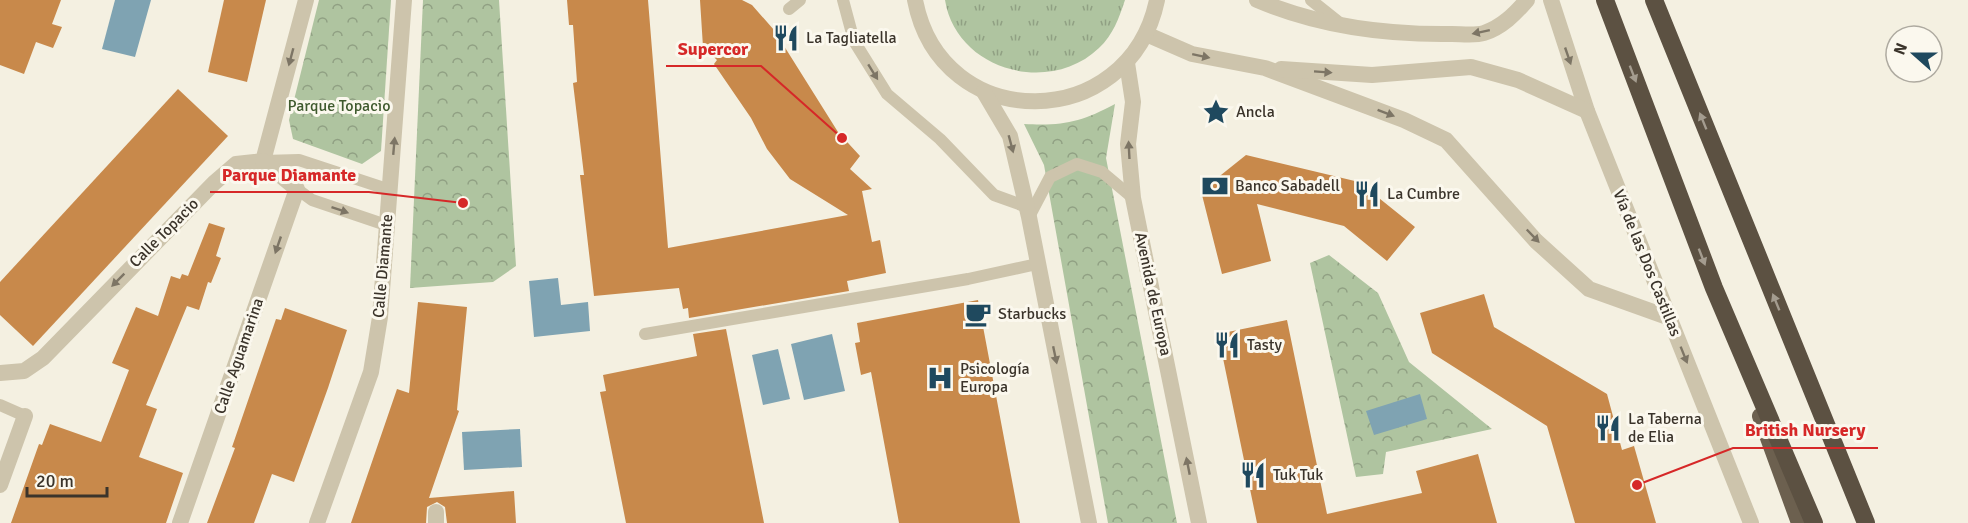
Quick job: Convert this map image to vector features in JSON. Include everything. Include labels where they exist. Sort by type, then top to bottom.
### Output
[{"type":"highway","points":[[1605,0],[1714,288],[1799,523]]},
{"type":"highway","points":[[1654,0],[1866,523]]},
{"type":"highway","points":[[1714,288],[1814,523]]},
{"type":"highway","points":[[1798,356],[1874,523]]},
{"type":"street","points":[[297,189],[263,160],[306,0]]},
{"type":"street","name":"Calle Diamante","points":[[317,523],[371,372],[380,317],[404,0]]},
{"type":"street","points":[[915,0],[920,25],[945,65],[984,92],[1022,102],[1060,101],[1096,87],[1127,63],[1146,34],[1157,0]]},
{"type":"street","points":[[1257,0],[1279,9],[1342,25],[1386,33],[1483,34],[1509,20],[1527,0]]},
{"type":"street","name":"Vía de las Dos Castillas","points":[[1551,0],[1587,111],[1751,523]]},
{"type":"street","points":[[1146,34],[1192,54],[1265,68],[1372,75],[1471,67],[1518,80],[1587,111]]},
{"type":"street","name":"Avenida de Europa","points":[[1127,63],[1133,102],[1128,144],[1133,198],[1199,523]]},
{"type":"street","points":[[1265,68],[1404,120],[1446,140],[1536,241],[1589,289],[1670,318]]},
{"type":"street","points":[[984,92],[1010,136],[1028,212],[1089,523]]},
{"type":"street","name":"Calle Topacio","points":[[0,373],[24,371],[43,358],[214,183],[237,164],[263,160]]},
{"type":"street","name":"Calle Aguamarina","points":[[180,523],[297,189]]},
{"type":"street","points":[[0,484],[24,416]]},
{"type":"lane","points":[[789,9],[800,0]]},
{"type":"lane","points":[[843,0],[854,41],[887,94],[940,139],[994,195],[1028,212],[1050,177],[1077,164],[1102,172],[1133,198]]},
{"type":"lane","points":[[1311,0],[1342,25]]},
{"type":"lane","points":[[263,160],[299,160],[390,190]]},
{"type":"lane","points":[[297,189],[312,200],[386,225]]},
{"type":"lane","points":[[645,334],[968,279],[1037,264]]},
{"type":"lane","points":[[0,405],[24,416]]},
{"type":"green space","name":"Parque Topacio","points":[[319,0],[391,0],[381,151],[362,164],[293,139],[289,120]]},
{"type":"green space","points":[[423,0],[499,0],[516,266],[493,282],[410,288]]},
{"type":"green space","points":[[945,0],[1125,0],[1112,32],[1099,48],[1078,63],[1055,71],[1031,72],[1007,68],[985,59],[967,44],[953,24]]},
{"type":"green space","points":[[1115,104],[1106,158],[1177,523],[1108,523],[1044,165],[1024,124],[1072,122]]},
{"type":"green space","points":[[1329,255],[1378,293],[1409,362],[1492,429],[1386,452],[1383,474],[1356,477],[1310,263]]},
{"type":"water","points":[[115,0],[151,0],[135,57],[102,49]]},
{"type":"water","points":[[558,278],[561,305],[588,302],[590,331],[534,337],[529,281]]},
{"type":"water","points":[[832,334],[845,391],[804,400],[791,344]]},
{"type":"water","points":[[778,349],[790,399],[763,405],[752,355]]},
{"type":"water","points":[[1420,394],[1427,419],[1374,435],[1366,411]]},
{"type":"water","points":[[520,429],[522,467],[464,470],[462,432]]},
{"type":"building","points":[[0,0],[61,0],[52,24],[62,27],[53,48],[36,42],[24,74],[0,65]]},
{"type":"building","points":[[224,0],[266,0],[247,82],[208,72]]},
{"type":"building","points":[[567,0],[648,0],[668,248],[848,215],[790,179],[767,149],[751,118],[714,64],[717,60],[703,47],[700,0],[742,0],[752,5],[774,30],[838,132],[860,156],[850,169],[872,189],[862,191],[872,242],[880,240],[886,273],[847,281],[849,291],[689,318],[688,308],[683,309],[679,288],[594,296],[580,175],[584,175],[573,83],[577,82],[573,25],[569,25]]},
{"type":"building","points":[[178,89],[228,136],[33,346],[0,315],[0,282]]},
{"type":"building","points":[[1246,155],[1359,182],[1415,227],[1387,261],[1344,226],[1257,204],[1271,261],[1222,274],[1201,191]]},
{"type":"building","points":[[209,223],[225,228],[216,256],[221,258],[211,283],[208,282],[199,310],[187,306],[146,405],[157,409],[139,457],[183,473],[166,523],[11,523],[39,444],[42,445],[50,424],[101,442],[129,370],[112,363],[136,307],[158,316],[171,276],[180,279],[182,274],[188,276]]},
{"type":"building","points":[[1484,294],[1494,327],[1607,394],[1622,450],[1634,446],[1656,523],[1575,523],[1547,426],[1432,353],[1420,313]]},
{"type":"building","points":[[978,300],[1020,523],[899,523],[871,372],[861,375],[855,343],[860,342],[857,323]]},
{"type":"building","points":[[418,302],[467,307],[457,410],[459,411],[429,498],[514,491],[516,523],[447,523],[445,507],[437,502],[427,507],[426,523],[351,523],[397,389],[409,393]]},
{"type":"building","points":[[285,308],[347,330],[294,482],[272,474],[254,523],[207,523],[235,448],[232,447],[276,319],[281,320]]},
{"type":"building","points":[[1287,320],[1327,514],[1422,493],[1416,471],[1478,454],[1497,523],[1257,523],[1218,334]]},
{"type":"building","points":[[726,329],[764,523],[626,523],[600,392],[606,391],[603,375],[697,356],[693,334]]},
{"type":"place","name":"La Tagliatella","points":[[786,38]]},
{"type":"place","name":"Ancla","points":[[1216,112]]},
{"type":"place","name":"Supercor","points":[[842,138]]},
{"type":"place","name":"Banco Sabadell","points":[[1215,186]]},
{"type":"place","name":"La Cumbre","points":[[1367,194]]},
{"type":"place","name":"Parque Diamante","points":[[463,203]]},
{"type":"place","name":"Starbucks","points":[[978,314]]},
{"type":"place","name":"Tasty","points":[[1227,345]]},
{"type":"place","name":"Psicología Europa","points":[[940,378]]},
{"type":"place","name":"La Taberna de Elia","points":[[1608,428]]},
{"type":"place","name":"Tuk Tuk","points":[[1253,475]]},
{"type":"place","name":"British Nursery","points":[[1637,485]]}]
